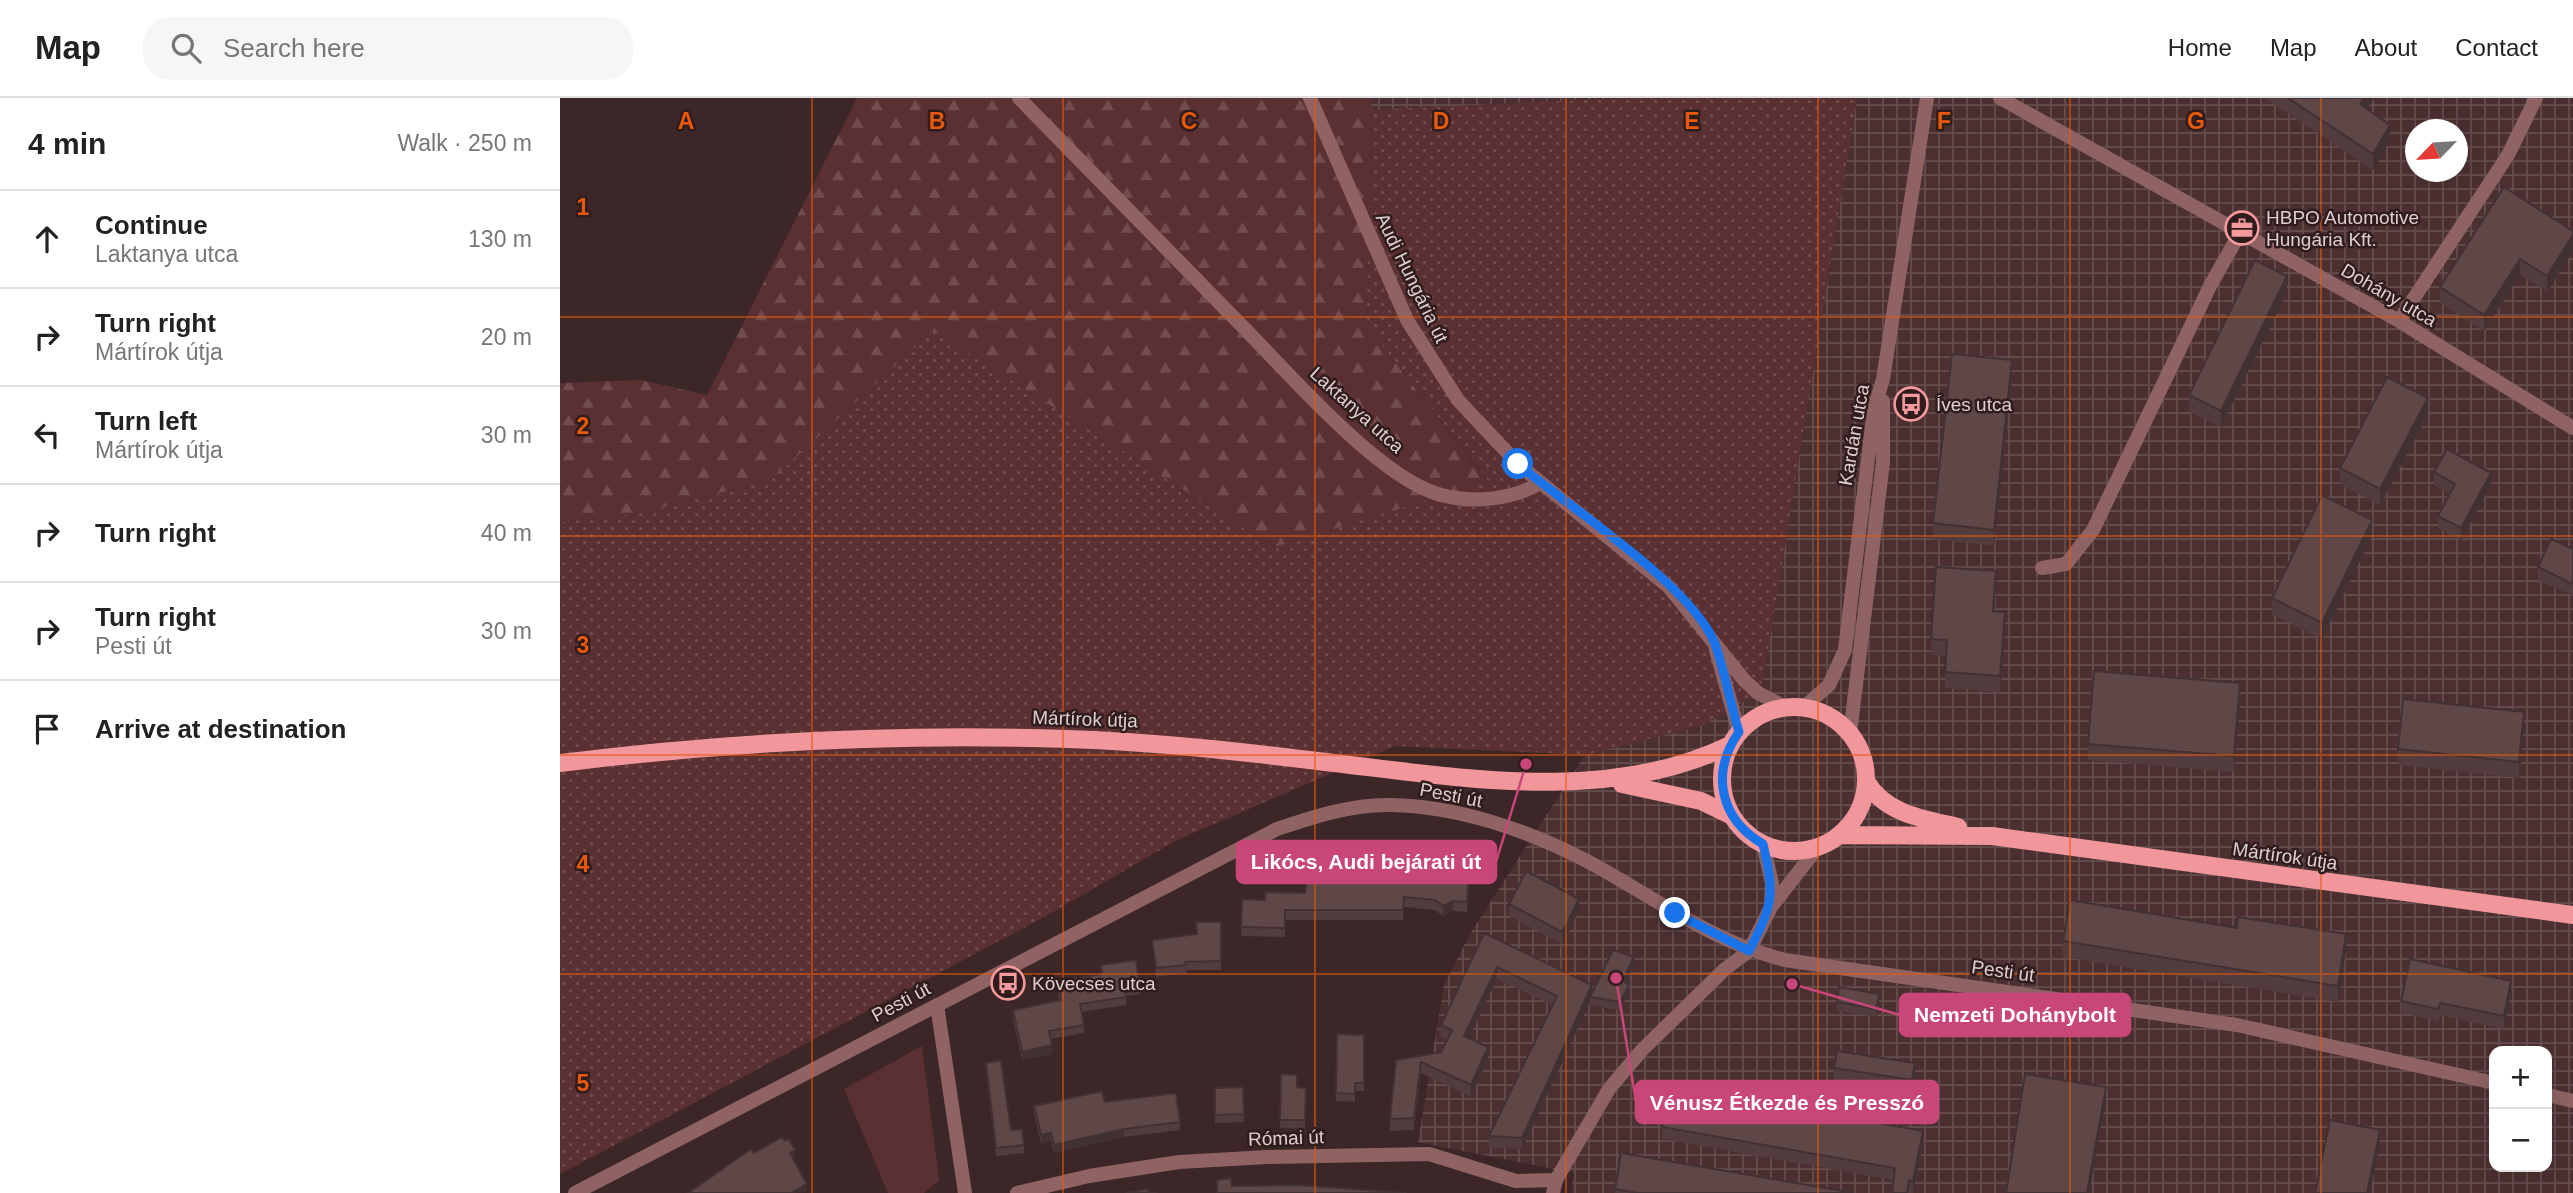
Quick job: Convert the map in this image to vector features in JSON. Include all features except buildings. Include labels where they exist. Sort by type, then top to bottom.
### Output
[{"type":"main road","name":"Mártírok útja","points":[[1609,781],[1684,766],[1734,738],[1755,718],[1785,707],[1804,707],[1837,721],[1850,734],[1862,756],[1866,781],[1886,804],[1906,814],[1992,836],[2573,915]]},
{"type":"main road","name":"Mártírok útja","points":[[560,763],[742,743],[841,738],[1007,737],[1155,744],[1486,778],[1609,781],[1701,801],[1732,816],[1751,837],[1763,844]]},
{"type":"main road","name":"Mártírok útja","points":[[1732,816],[1722,788],[1724,759],[1734,738]]},
{"type":"main road","points":[[1763,844],[1781,850],[1818,847],[1839,835],[1861,805],[1866,781]]},
{"type":"main road","name":"Mártírok útja","points":[[1839,835],[1992,836]]},
{"type":"street","name":"Laktanya utca","points":[[1019,98],[1306,391],[1356,440],[1399,473],[1437,494],[1471,499],[1522,494],[1541,483]]},
{"type":"street","name":"Audi Hungária út","points":[[1310,98],[1390,286],[1431,362],[1488,434],[1541,483]]},
{"type":"street","points":[[1883,379],[1927,98]]},
{"type":"street","name":"Dohány utca","points":[[2000,98],[2399,321],[2573,428]]},
{"type":"street","points":[[2399,321],[2508,155],[2536,98]]},
{"type":"street","points":[[2042,568],[2066,564],[2093,530],[2211,284],[2240,233]]},
{"type":"street","name":"Kardán utca","points":[[1804,707],[1829,685],[1845,650],[1874,409],[1883,379]]},
{"type":"street","name":"Kardán utca","points":[[1850,734],[1884,462],[1883,379]]},
{"type":"street","points":[[1541,483],[1669,587],[1758,693],[1785,707]]},
{"type":"street","points":[[1714,642],[1734,738]]},
{"type":"street","name":"Pesti út","points":[[575,1193],[1277,829],[1353,808],[1390,804],[1433,808],[1500,824],[1584,859],[1701,928],[1749,951],[1785,960],[2236,1025],[2489,1082]]},
{"type":"street","points":[[1763,844],[1772,883],[1771,906]]},
{"type":"street","points":[[1555,1186],[1609,1090],[1642,1050],[1725,969],[1749,951],[1771,906],[1818,847]]},
{"type":"street","points":[[937,1005],[965,1193]]},
{"type":"street","points":[[2552,1096],[2573,1101]]},
{"type":"street","name":"Római út","points":[[1017,1193],[1089,1176],[1179,1162],[1281,1156],[1429,1154],[1516,1181],[1555,1186]]},
{"type":"shaded area","points":[[1369,98],[1626,98],[1372,110]]},
{"type":"shaded area","points":[[1857,98],[2573,98],[2573,1193],[1571,1193],[1574,1173],[1418,1142],[1444,985],[1470,934],[1585,755],[1701,726],[1758,693],[1764,675]]},
{"type":"green space","points":[[857,98],[1369,98],[1372,110],[1366,325],[1488,482],[1274,547],[933,331],[771,480],[635,514],[560,522],[560,383],[641,380],[707,395]]},
{"type":"green space","points":[[1626,98],[1857,98],[1764,675],[1758,693],[1701,726],[1585,755],[1395,746],[1179,839],[1048,915],[560,1174],[560,522],[635,514],[771,480],[932,330],[1274,547],[1488,481],[1366,325],[1372,110]]},
{"type":"green space","points":[[922,1046],[939,1180],[924,1193],[888,1193],[844,1089]]},
{"type":"place","name":"HBPO Automotive Hungária Kft.","points":[[2242,228]]},
{"type":"place","name":"Íves utca","points":[[1911,404]]},
{"type":"place","name":"Likócs, Audi bejárati út","points":[[1526,764]]},
{"type":"place","name":"Vénusz Étkezde és Presszó","points":[[1616,978]]},
{"type":"place","name":"Kövecses utca","points":[[1008,983]]},
{"type":"place","name":"Nemzeti Dohánybolt","points":[[1792,984]]},
{"type":"route","points":[[1518,464],[1640,560],[1692,611],[1714,642],[1739,732],[1724,759],[1722,788],[1725,802],[1740,827],[1763,844],[1772,883],[1771,906],[1749,951],[1675,913]]}]
